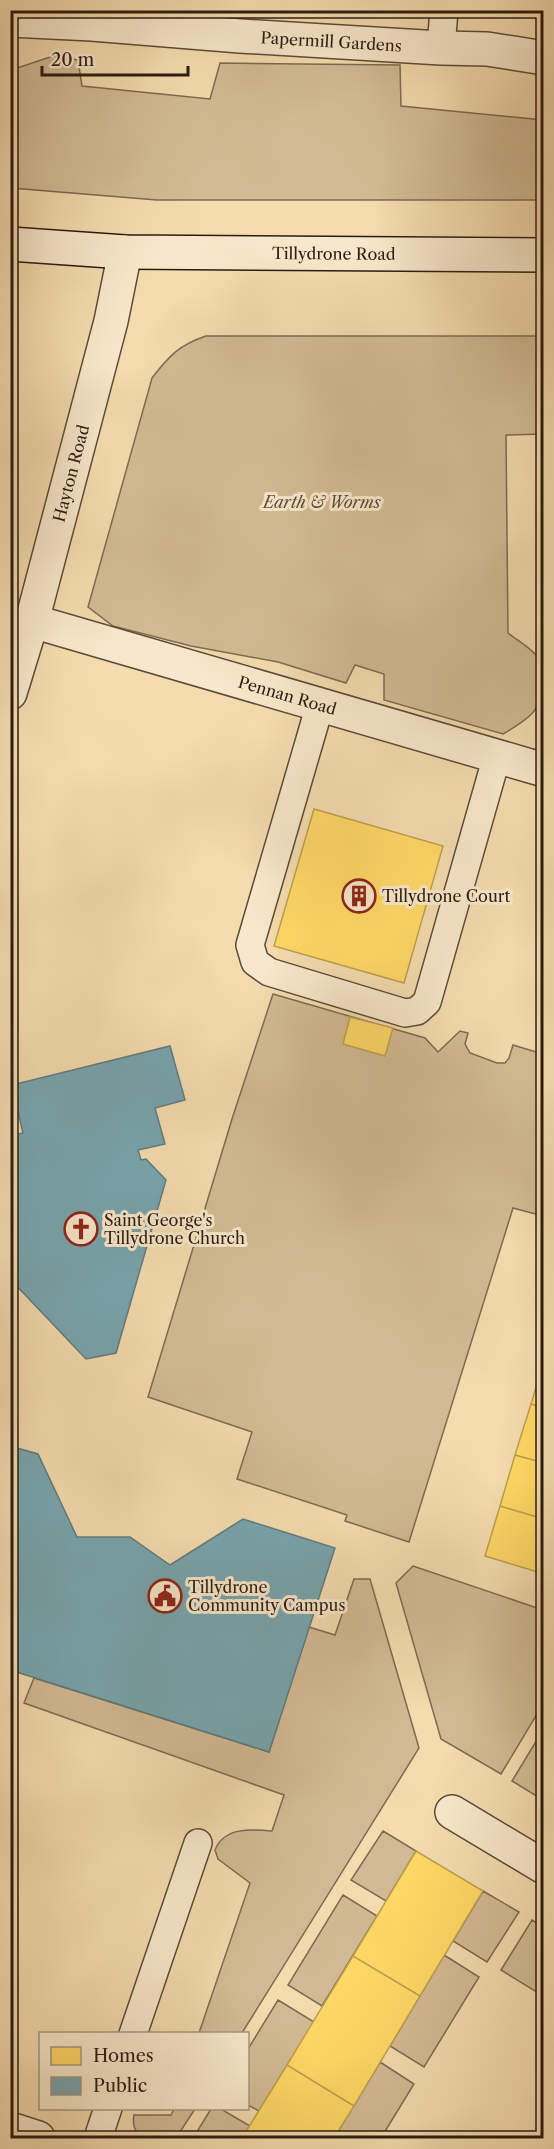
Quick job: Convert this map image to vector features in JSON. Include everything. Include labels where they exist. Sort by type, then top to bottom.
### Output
[{"type":"street","name":"Papermill Gardens","points":[[10,20],[441,48],[488,49],[543,58]]},
{"type":"street","name":"Tillydrone Road","points":[[10,244],[125,252],[543,255]]},
{"type":"street","name":"Hayton Road","points":[[10,693],[32,621],[111,321],[125,252]]},
{"type":"street","name":"Pennan Road","points":[[32,621],[543,770]]},
{"type":"street","points":[[453,1812],[543,1867]]},
{"type":"street","points":[[10,2129],[38,2139]]},
{"type":"lane","points":[[441,48],[444,10]]},
{"type":"lane","points":[[320,705],[250,945],[255,962],[269,972],[405,1013],[417,1011],[427,1002],[497,756]]},
{"type":"lane","points":[[135,2032],[198,1843]]},
{"type":"lane","points":[[98,2139],[108,2110]]},
{"type":"green space","points":[[53,56],[78,60],[82,86],[210,99],[220,63],[400,65],[401,106],[543,120],[543,200],[157,200],[11,188],[11,70]]},
{"type":"green space","name":"Earth & Worms","points":[[206,336],[543,336],[543,434],[506,435],[508,633],[538,657],[544,673],[541,699],[527,719],[503,734],[384,700],[384,674],[355,665],[346,683],[278,662],[191,646],[113,626],[88,607],[152,378],[175,352]]},
{"type":"green space","points":[[273,994],[425,1038],[438,1052],[460,1031],[468,1033],[465,1044],[470,1053],[497,1063],[505,1063],[513,1045],[543,1054],[543,1216],[513,1208],[409,1542],[345,1521],[347,1515],[237,1479],[252,1432],[148,1397],[232,1119]]},
{"type":"green space","points":[[413,1566],[543,1610],[543,1704],[501,1774],[441,1739],[396,1583]]},
{"type":"green space","points":[[354,1579],[370,1579],[419,1748],[243,2032],[199,2032],[250,1883],[218,1859],[215,1850],[219,1842],[231,1833],[247,1830],[272,1831],[284,1795],[24,1703],[34,1678],[269,1752],[309,1627],[335,1635]]},
{"type":"green space","points":[[543,1730],[543,1800],[512,1781]]},
{"type":"green space","points":[[383,1831],[416,1851],[386,1901],[351,1880]]},
{"type":"green space","points":[[483,1891],[519,1912],[487,1962],[453,1941]]},
{"type":"green space","points":[[343,1895],[377,1916],[322,2006],[288,1985]]},
{"type":"green space","points":[[532,1920],[543,1927],[543,1996],[501,1970]]},
{"type":"green space","points":[[444,1955],[479,1977],[424,2067],[390,2046]]},
{"type":"green space","points":[[278,2000],[314,2022],[259,2111],[249,2106],[249,2047]]},
{"type":"green space","points":[[380,2062],[414,2084],[381,2138],[334,2138]]},
{"type":"green space","points":[[174,2110],[194,2110],[176,2138],[142,2138],[133,2122],[134,2115],[171,2115]]},
{"type":"green space","points":[[210,2110],[223,2110],[250,2126],[242,2138],[193,2138]]},
{"type":"building: Homes","name":"Tillydrone Court","points":[[314,809],[443,846],[404,983],[274,946]]},
{"type":"building: Homes","points":[[350,1017],[393,1028],[385,1056],[343,1044]]},
{"type":"building: Homes","points":[[544,1361],[544,1408],[531,1404]]},
{"type":"building: Homes","points":[[531,1404],[544,1408],[544,1463],[515,1455]]},
{"type":"building: Homes","points":[[515,1455],[544,1463],[544,1519],[500,1506]]},
{"type":"building: Homes","points":[[500,1506],[544,1519],[544,1574],[485,1556]]},
{"type":"building: Homes","points":[[416,1851],[483,1891],[420,1996],[353,1956]]},
{"type":"building: Homes","points":[[353,1956],[420,1996],[354,2106],[287,2065]]},
{"type":"building: Homes","points":[[287,2065],[354,2106],[334,2138],[242,2138]]},
{"type":"building: Public","name":"Saint George's Tillydrone Church","points":[[170,1046],[185,1100],[155,1108],[165,1144],[138,1150],[141,1160],[146,1159],[166,1180],[116,1353],[86,1359],[10,1279],[10,1136],[23,1133],[12,1085]]},
{"type":"building: Public","name":"Tillydrone Community Campus","points":[[10,1446],[38,1454],[77,1537],[130,1537],[170,1565],[243,1519],[335,1548],[269,1752],[10,1670]]},
{"type":"place","name":"Tillydrone Court","points":[[359,896]]},
{"type":"place","name":"Saint George's Tillydrone Church","points":[[81,1229]]},
{"type":"place","name":"Tillydrone Community Campus","points":[[165,1596]]}]
